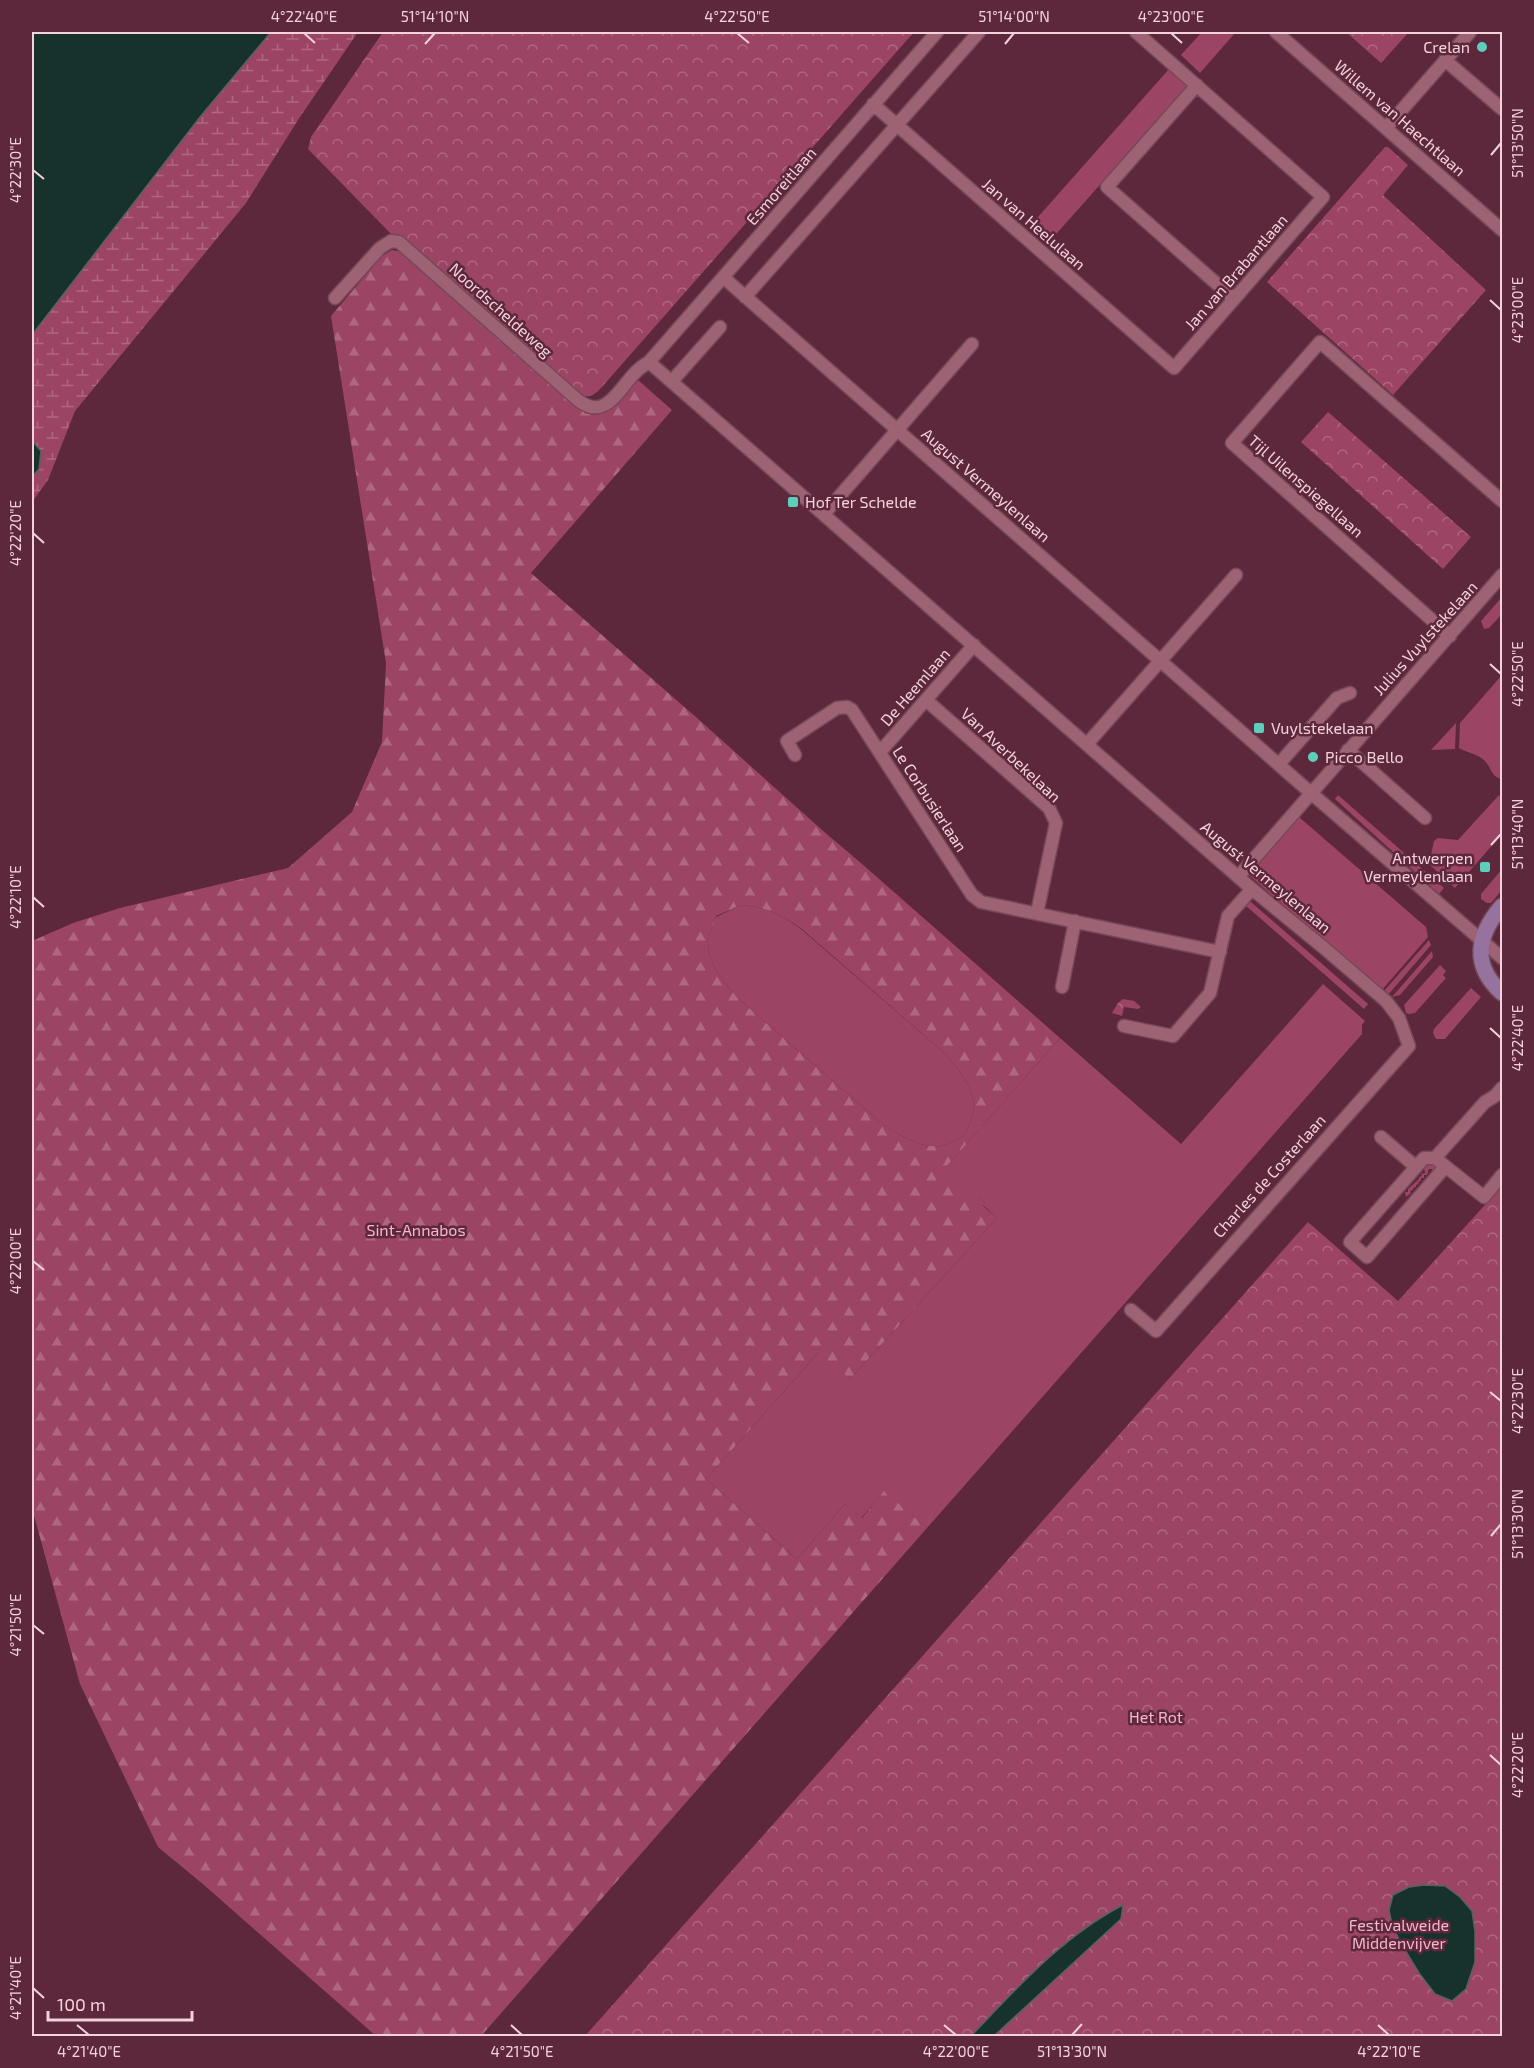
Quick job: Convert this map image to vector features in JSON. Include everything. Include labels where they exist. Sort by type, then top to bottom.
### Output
[{"type":"main road","points":[[1503,906],[1481,956],[1486,971],[1495,986],[1503,993]]},
{"type":"street","name":"Esmoreitlaan","points":[[649,362],[937,32]]},
{"type":"street","points":[[745,297],[979,32]]},
{"type":"street","points":[[1136,32],[1197,85],[1107,188],[1234,299]]},
{"type":"street","name":"Willem van Haechtlaan","points":[[1276,32],[1503,230]]},
{"type":"street","points":[[1386,128],[1470,32]]},
{"type":"street","points":[[1445,60],[1503,109]]},
{"type":"street","name":"Jan van Brabantlaan","points":[[1174,368],[1323,197],[1197,85]]},
{"type":"street","name":"Jan van Heelulaan","points":[[873,104],[1174,368]]},
{"type":"street","name":"Noordscheldeweg","points":[[335,298],[380,248],[391,241],[399,242],[585,405],[594,407],[608,403],[636,372],[649,362]]},
{"type":"street","name":"August Vermeylenlaan","points":[[723,277],[1311,793],[1503,958]]},
{"type":"street","points":[[672,381],[720,327]]},
{"type":"street","name":"Tijl Uilenspiegellaan","points":[[1450,636],[1232,443],[1320,342],[1503,501]]},
{"type":"street","name":"August Vermeylenlaan","points":[[824,514],[972,344]]},
{"type":"street","name":"August Vermeylenlaan","points":[[649,362],[1251,890],[1386,1001],[1399,1018],[1409,1046]]},
{"type":"street","points":[[1087,744],[1236,575]]},
{"type":"street","name":"Julius Vuylstekelaan","points":[[1238,877],[1503,575]]},
{"type":"street","name":"De Heemlaan","points":[[880,752],[974,645]]},
{"type":"street","points":[[1279,764],[1337,698],[1350,693]]},
{"type":"street","name":"Van Averbekelaan","points":[[926,700],[1049,808],[1056,823],[1037,913]]},
{"type":"street","name":"Le Corbusierlaan","points":[[795,755],[787,741],[842,706],[848,706],[972,895],[981,902],[1220,952]]},
{"type":"street","points":[[1348,750],[1425,818]]},
{"type":"street","points":[[1124,1026],[1173,1036],[1210,993],[1228,916],[1251,890]]},
{"type":"street","points":[[1062,987],[1075,921]]},
{"type":"street","points":[[1485,944],[1497,946],[1503,943]]},
{"type":"street","name":"Charles de Costerlaan","points":[[1131,1310],[1155,1331],[1409,1046]]},
{"type":"street","points":[[1435,1158],[1485,1102],[1503,1088]]},
{"type":"street","points":[[1381,1137],[1416,1167]]},
{"type":"street","points":[[1445,1167],[1366,1257],[1350,1242],[1424,1158],[1435,1158],[1484,1197],[1503,1175]]},
{"type":"green space","points":[[271,32],[358,32],[298,120],[246,203],[75,411],[48,480],[32,502],[32,477],[41,451],[32,441],[32,335],[200,117]]},
{"type":"green space","points":[[383,32],[914,32],[601,388],[595,394],[588,396],[575,391],[407,241],[394,237],[308,149],[311,137]]},
{"type":"green space","points":[[1202,32],[1236,32],[1200,73],[1181,55]]},
{"type":"green space","points":[[1346,32],[1409,32],[1381,63]]},
{"type":"green space","points":[[1169,69],[1188,86],[1049,242],[1030,226]]},
{"type":"green space","points":[[1385,147],[1388,147],[1408,165],[1383,195],[1486,290],[1393,395],[1267,282]]},
{"type":"green space","name":"Sint-Annabos","points":[[392,250],[402,252],[585,413],[594,414],[608,410],[638,380],[672,410],[531,573],[1060,1038],[946,1167],[985,1203],[983,1206],[997,1218],[850,1379],[818,1353],[706,1479],[797,1559],[845,1504],[862,1518],[884,1491],[927,1528],[481,2036],[376,2036],[158,1847],[80,1684],[32,1508],[32,941],[73,923],[120,908],[288,868],[352,812],[382,742],[386,663],[331,316],[382,256]],"holes":[[[741,905],[774,912],[803,930],[941,1050],[967,1083],[973,1099],[974,1110],[966,1134],[940,1146],[923,1145],[900,1135],[879,1121],[741,1001],[715,968],[711,960],[708,941],[716,916]]]},
{"type":"green space","points":[[1328,412],[1471,537],[1443,569],[1301,442]]},
{"type":"green space","points":[[1502,597],[1502,614],[1489,628],[1484,629],[1481,621]]},
{"type":"green space","points":[[1502,675],[1501,779],[1493,774],[1482,759],[1459,748],[1460,723]]},
{"type":"green space","points":[[1456,723],[1455,749],[1431,750]]},
{"type":"green space","points":[[1338,795],[1444,888],[1439,894],[1335,799]]},
{"type":"green space","points":[[1499,795],[1502,801],[1502,834],[1455,888],[1429,864],[1434,841],[1438,838],[1458,840]]},
{"type":"green space","points":[[1299,817],[1426,927],[1428,937],[1381,991],[1249,875]]},
{"type":"green space","points":[[1502,869],[1502,890],[1491,903],[1487,903],[1481,899],[1481,894]]},
{"type":"green space","points":[[1251,902],[1368,1004],[1364,1009],[1245,905]]},
{"type":"green space","points":[[741,905],[767,910],[794,924],[941,1050],[967,1083],[973,1099],[974,1110],[966,1134],[940,1146],[923,1145],[900,1135],[879,1121],[741,1001],[715,968],[708,944],[716,917]]},
{"type":"green space","points":[[1429,940],[1431,945],[1387,996],[1383,992]]},
{"type":"green space","points":[[1432,951],[1433,957],[1400,995],[1392,997]]},
{"type":"green space","points":[[1440,965],[1446,971],[1443,975],[1446,978],[1415,1013],[1406,1013],[1404,1005]]},
{"type":"green space","points":[[1323,984],[1365,1021],[1362,1025],[1362,1034],[927,1528],[884,1492],[861,1518],[845,1504],[797,1559],[706,1479],[819,1352],[850,1379],[997,1218],[983,1205],[985,1203],[945,1168],[1060,1038],[1181,1144]]},
{"type":"green space","points":[[1471,988],[1481,997],[1445,1039],[1436,1039],[1434,1029]]},
{"type":"green space","points":[[1123,999],[1134,1001],[1141,1007],[1138,1009],[1124,1007],[1122,1016],[1112,1013]]},
{"type":"green space","points":[[1434,1163],[1436,1171],[1434,1175],[1432,1169],[1429,1169],[1427,1175],[1421,1178],[1419,1184],[1406,1197],[1405,1192],[1408,1192],[1408,1189],[1422,1176],[1421,1174],[1425,1173],[1423,1164]]},
{"type":"green space","name":"Het Rot","points":[[1502,1186],[1502,2036],[585,2036],[1308,1222],[1398,1301]]},
{"type":"shaded area","points":[[32,32],[271,32],[200,117],[32,335]]},
{"type":"shaded area","points":[[32,441],[41,451],[39,469],[32,477]]},
{"type":"shaded area","points":[[1445,1886],[1460,1897],[1472,1911],[1475,1962],[1466,1989],[1452,2001],[1435,1994],[1419,1973],[1392,1925],[1389,1910],[1393,1895],[1409,1887]]},
{"type":"shaded area","points":[[1123,1905],[1121,1919],[994,2036],[971,2036],[1023,1982],[1061,1947]]},
{"type":"place","name":"Crelan","points":[[1482,47]]},
{"type":"place","name":"Hof Ter Schelde","points":[[793,502]]},
{"type":"place","name":"Vuylstekelaan","points":[[1259,728]]},
{"type":"place","name":"Picco Bello","points":[[1313,757]]},
{"type":"place","name":"Antwerpen Vermeylenlaan","points":[[1485,867]]},
{"type":"park label","name":"Festivalweide Middenvijver","points":[[1399,1934]]}]
